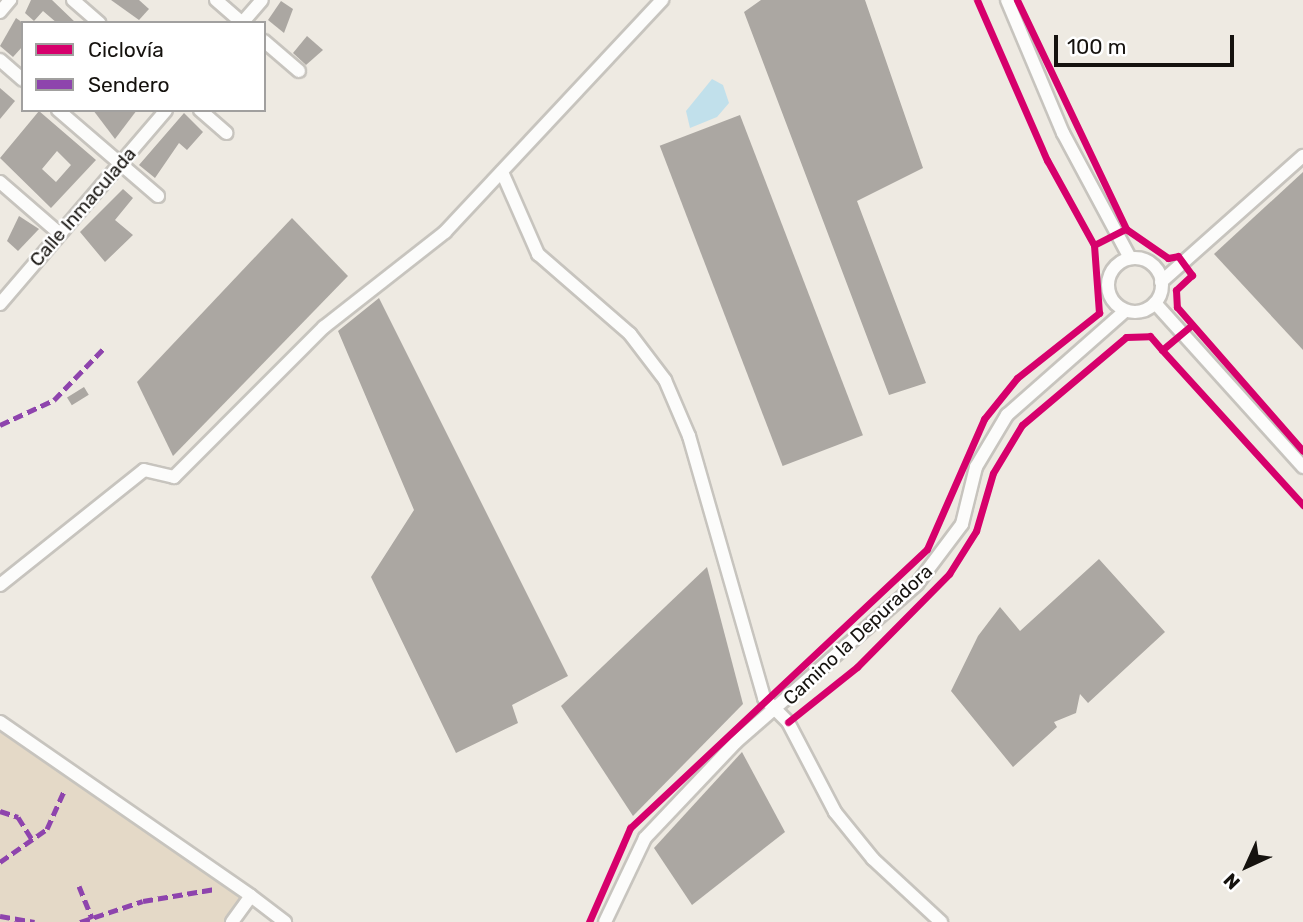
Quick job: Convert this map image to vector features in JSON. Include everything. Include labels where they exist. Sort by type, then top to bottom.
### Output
[{"type":"street","points":[[0,12],[10,0]]},
{"type":"street","points":[[73,0],[97,21]]},
{"type":"street","points":[[216,0],[240,21]]},
{"type":"street","points":[[244,21],[261,0]]},
{"type":"street","points":[[0,584],[144,470],[174,477],[324,327],[445,232],[662,0]]},
{"type":"street","points":[[1007,0],[1063,133],[1130,258]]},
{"type":"street","points":[[266,43],[299,71]]},
{"type":"street","points":[[0,60],[21,78]]},
{"type":"street","points":[[60,112],[158,196]]},
{"type":"street","name":"Calle Inmaculada","points":[[0,304],[164,112]]},
{"type":"street","points":[[202,112],[226,133]]},
{"type":"street","points":[[1155,303],[1161,282],[1303,156]]},
{"type":"street","points":[[502,172],[538,254],[630,334],[665,380],[689,436],[764,698],[776,710],[835,812],[941,922]]},
{"type":"street","points":[[0,182],[60,234]]},
{"type":"street","points":[[1155,303],[1125,311],[1109,294],[1107,282],[1119,262],[1130,258],[1151,263],[1161,282]]},
{"type":"street","points":[[1155,303],[1303,467]]},
{"type":"street","name":"Camino la Depuradora","points":[[605,922],[645,838],[776,710],[947,550],[962,524],[976,467],[1007,415],[1125,311]]},
{"type":"street","points":[[0,722],[285,922]]},
{"type":"street","points":[[232,922],[251,896]]},
{"type":"shaded area","points":[[0,732],[251,896],[232,922],[0,922]]},
{"type":"water","points":[[712,79],[723,85],[729,103],[717,117],[690,128],[686,111]]},
{"type":"building","points":[[31,0],[52,0],[74,21],[55,21],[43,11],[34,21],[25,13]]},
{"type":"building","points":[[111,0],[139,0],[149,9],[139,20]]},
{"type":"building","points":[[761,0],[865,0],[923,168],[857,201],[926,383],[889,395],[744,12]]},
{"type":"building","points":[[281,1],[293,9],[284,33],[268,20]]},
{"type":"building","points":[[16,18],[21,22],[21,48],[13,57],[0,46]]},
{"type":"building","points":[[307,36],[323,50],[306,65],[293,53]]},
{"type":"building","points":[[0,88],[15,101],[0,119]]},
{"type":"building","points":[[38,112],[96,160],[51,208],[0,158]],"holes":[[[57,151],[71,165],[56,182],[42,169]]]},
{"type":"building","points":[[95,112],[135,112],[115,139]]},
{"type":"building","points":[[184,113],[203,132],[187,150],[179,143],[155,178],[139,165]]},
{"type":"building","points":[[740,115],[863,435],[783,466],[660,146]]},
{"type":"building","points":[[1303,172],[1303,350],[1214,254]]},
{"type":"building","points":[[123,189],[133,198],[115,220],[133,235],[105,262],[80,232]]},
{"type":"building","points":[[19,216],[39,229],[18,251],[7,241]]},
{"type":"building","points":[[292,218],[348,276],[173,456],[137,382]]},
{"type":"building","points":[[379,298],[568,676],[512,705],[518,723],[456,753],[371,577],[414,510],[338,331]]},
{"type":"building","points":[[84,387],[89,395],[72,405],[67,398]]},
{"type":"building","points":[[1099,559],[1165,632],[1088,703],[1080,694],[1076,713],[1054,722],[1057,727],[1013,767],[951,691],[978,636],[1000,607],[1020,631]]},
{"type":"building","points":[[707,567],[743,704],[633,816],[561,706]]},
{"type":"building","points":[[742,752],[785,832],[692,905],[654,848]]},
{"type":"marked path","points":[[0,425],[54,400],[105,347]]},
{"type":"marked path","points":[[0,862],[47,829],[65,789]]},
{"type":"marked path","points":[[0,811],[18,817],[32,839]]},
{"type":"marked path","points":[[79,886],[92,918]]},
{"type":"marked path","points":[[80,922],[143,901],[215,889]]},
{"type":"marked path","points":[[0,916],[34,922]]},
{"type":"cycle path","points":[[977,0],[1047,160],[1094,245]]},
{"type":"cycle path","points":[[1017,0],[1126,229],[1168,258],[1178,256],[1192,275],[1176,290],[1177,307],[1303,451]]},
{"type":"cycle path","points":[[589,922],[630,828],[927,549],[984,419],[1017,378],[1099,313],[1094,245],[1126,229]]},
{"type":"cycle path","points":[[788,722],[857,667],[949,574],[976,531],[993,473],[1022,425],[1126,337],[1150,336],[1162,350],[1192,325]]},
{"type":"cycle path","points":[[1162,350],[1303,505]]}]
